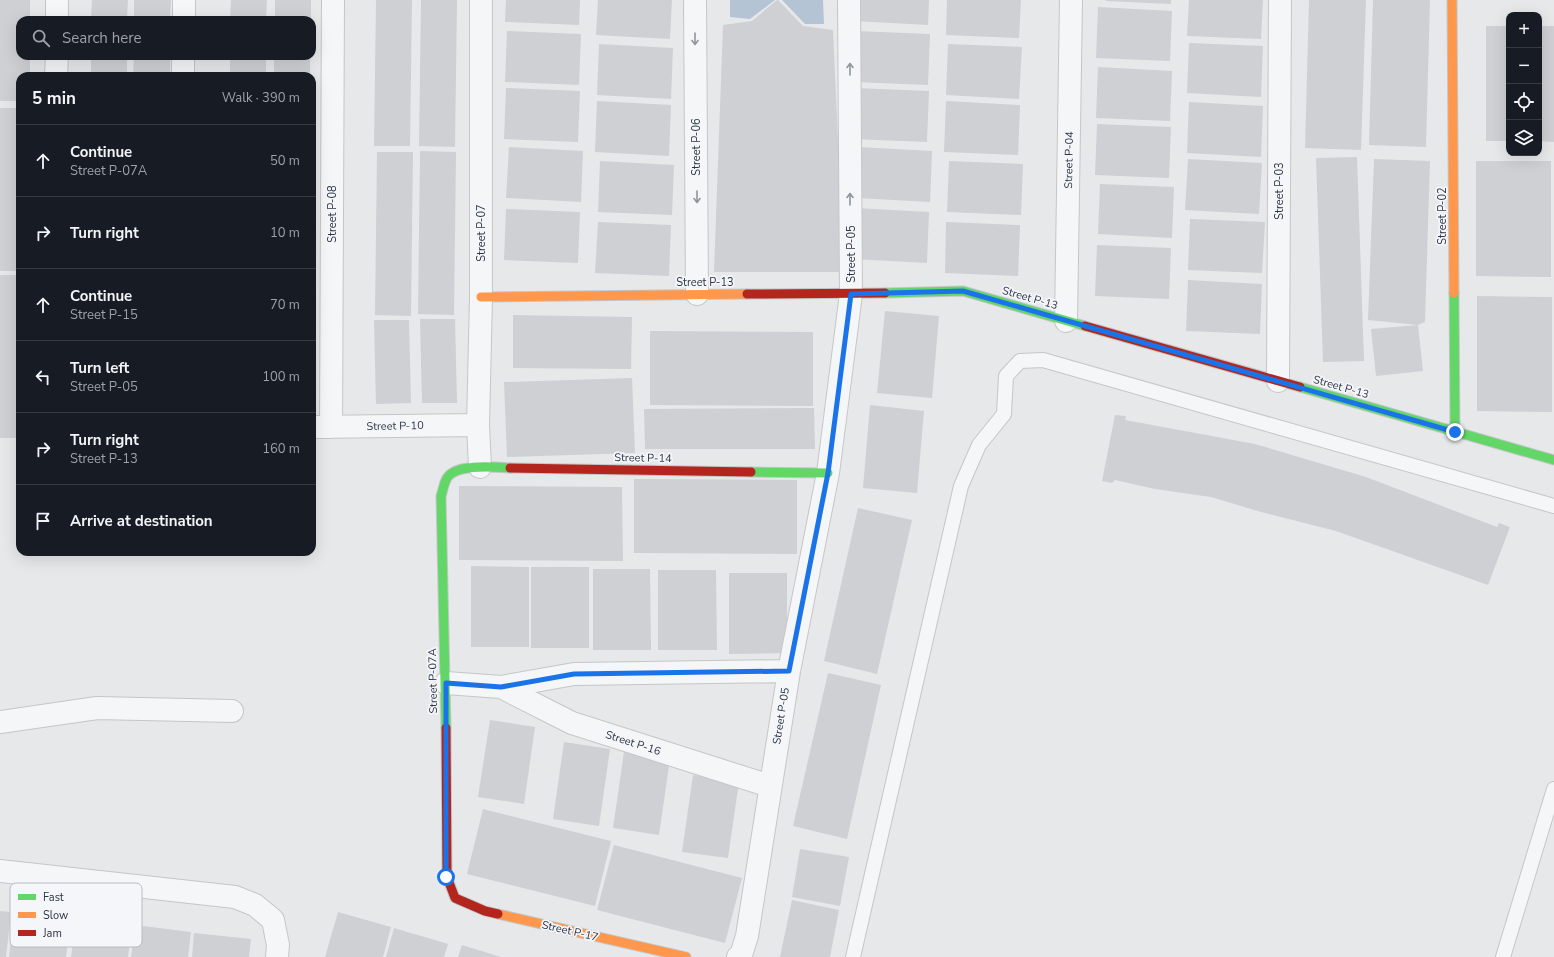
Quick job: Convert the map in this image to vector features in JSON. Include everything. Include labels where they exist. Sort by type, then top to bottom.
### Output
[{"type":"street","points":[[57,0],[57,16]]},
{"type":"street","points":[[184,0],[184,16]]},
{"type":"street","name":"Street P-08","points":[[321,427],[333,0]]},
{"type":"street","name":"Street P-07","points":[[480,467],[478,424],[481,297],[481,0]]},
{"type":"street","name":"Street P-06","points":[[695,0],[697,294]]},
{"type":"street","name":"Street P-05","points":[[740,956],[747,936],[789,671],[828,473],[851,294],[849,0]]},
{"type":"street","name":"Street P-04","points":[[1066,321],[1071,0]]},
{"type":"street","name":"Street P-03","points":[[1278,381],[1280,0]]},
{"type":"street","name":"Street P-02","points":[[1452,0],[1455,432]]},
{"type":"street","points":[[56,60],[56,72]]},
{"type":"street","points":[[183,60],[183,72]]},
{"type":"street","name":"Street P-13","points":[[481,297],[697,294],[851,294],[963,291],[1554,460]]},
{"type":"street","name":"Street P-10","points":[[321,427],[478,424]]},
{"type":"street","name":"Street P-14","points":[[458,469],[480,467],[828,473]]},
{"type":"street","name":"Street P-07A","points":[[455,898],[446,877],[446,683],[441,496],[447,477],[458,469]]},
{"type":"street","points":[[446,683],[501,687],[574,674],[789,671]]},
{"type":"street","name":"Street P-16","points":[[501,687],[572,723],[770,786]]},
{"type":"street","points":[[0,722],[97,708],[232,711]]},
{"type":"street","points":[[0,871],[108,883]]},
{"type":"street","points":[[142,887],[235,897],[255,905],[273,920],[278,944],[277,957]]},
{"type":"street","name":"Street P-17","points":[[455,898],[485,911],[686,957]]},
{"type":"lane","points":[[853,957],[961,486],[979,445],[1004,414],[1006,376],[1020,361],[1043,360],[1554,506]]},
{"type":"lane","points":[[1503,957],[1554,789]]},
{"type":"water","points":[[730,0],[775,0],[750,19],[730,17]]},
{"type":"water","points":[[782,0],[823,0],[824,24],[805,24]]},
{"type":"building","points":[[0,0],[30,0],[30,16],[16,16],[16,60],[30,60],[30,72],[16,72],[16,101],[0,101]]},
{"type":"building","points":[[92,0],[128,0],[127,16],[91,16]]},
{"type":"building","points":[[134,0],[171,0],[170,16],[134,16]]},
{"type":"building","points":[[231,0],[267,0],[266,16],[230,16]]},
{"type":"building","points":[[275,0],[311,0],[311,16],[275,16]]},
{"type":"building","points":[[376,0],[412,0],[410,146],[374,146]]},
{"type":"building","points":[[421,0],[457,0],[455,147],[419,146]]},
{"type":"building","points":[[506,0],[580,0],[579,25],[505,22]]},
{"type":"building","points":[[598,0],[672,0],[670,39],[596,35]]},
{"type":"building","points":[[777,0],[803,26],[833,30],[844,272],[714,272],[723,25],[752,21]]},
{"type":"building","points":[[855,0],[929,0],[928,25],[854,21]]},
{"type":"building","points":[[947,0],[1021,0],[1019,38],[946,35]]},
{"type":"building","points":[[1171,0],[1171,4],[1106,1]]},
{"type":"building","points":[[1189,0],[1263,0],[1261,39],[1187,36]]},
{"type":"building","points":[[1309,0],[1366,0],[1361,150],[1305,148]]},
{"type":"building","points":[[1373,0],[1430,0],[1426,147],[1369,145]]},
{"type":"building","points":[[1098,7],[1172,11],[1170,61],[1096,58]]},
{"type":"building","points":[[1486,26],[1506,26],[1506,141],[1486,141]]},
{"type":"building","points":[[1542,26],[1554,26],[1554,142],[1542,141]]},
{"type":"building","points":[[507,31],[581,34],[579,85],[505,82]]},
{"type":"building","points":[[856,31],[930,34],[928,85],[854,82]]},
{"type":"building","points":[[1189,43],[1263,46],[1261,97],[1187,93]]},
{"type":"building","points":[[599,44],[673,48],[671,99],[597,95]]},
{"type":"building","points":[[948,44],[1022,47],[1019,99],[946,95]]},
{"type":"building","points":[[91,60],[127,60],[127,72],[91,72]]},
{"type":"building","points":[[134,60],[170,60],[170,72],[133,72]]},
{"type":"building","points":[[230,60],[266,60],[266,72],[230,72]]},
{"type":"building","points":[[274,60],[310,60],[310,72],[274,72]]},
{"type":"building","points":[[1098,67],[1172,71],[1170,121],[1096,118]]},
{"type":"building","points":[[506,88],[580,91],[578,142],[504,139]]},
{"type":"building","points":[[855,88],[929,91],[927,142],[853,139]]},
{"type":"building","points":[[597,101],[671,105],[669,156],[595,152]]},
{"type":"building","points":[[946,101],[1020,105],[1018,155],[944,152]]},
{"type":"building","points":[[1189,102],[1263,106],[1261,157],[1187,153]]},
{"type":"building","points":[[0,108],[16,108],[16,271],[0,271]]},
{"type":"building","points":[[1097,124],[1171,127],[1169,178],[1095,175]]},
{"type":"building","points":[[509,147],[583,151],[581,202],[506,198]]},
{"type":"building","points":[[858,147],[932,151],[930,202],[856,198]]},
{"type":"building","points":[[420,151],[456,152],[454,315],[418,314]]},
{"type":"building","points":[[377,152],[413,152],[411,316],[375,315]]},
{"type":"building","points":[[1357,157],[1364,361],[1323,362],[1316,158]]},
{"type":"building","points":[[1188,159],[1262,163],[1259,214],[1185,210]]},
{"type":"building","points":[[1374,159],[1430,161],[1425,322],[1418,325],[1368,320]]},
{"type":"building","points":[[600,161],[674,165],[672,215],[598,212]]},
{"type":"building","points":[[949,161],[1023,164],[1021,215],[947,212]]},
{"type":"building","points":[[1476,161],[1551,161],[1551,277],[1476,276]]},
{"type":"building","points":[[1100,184],[1174,187],[1172,238],[1098,234]]},
{"type":"building","points":[[855,208],[929,212],[927,263],[853,259]]},
{"type":"building","points":[[506,209],[580,212],[578,263],[504,260]]},
{"type":"building","points":[[1190,219],[1265,222],[1262,273],[1188,270]]},
{"type":"building","points":[[598,222],[671,225],[669,276],[595,273]]},
{"type":"building","points":[[946,222],[1020,225],[1018,276],[945,273]]},
{"type":"building","points":[[1097,245],[1171,248],[1169,299],[1095,296]]},
{"type":"building","points":[[0,275],[16,275],[16,438],[0,438]]},
{"type":"building","points":[[1188,280],[1262,284],[1260,334],[1186,331]]},
{"type":"building","points":[[1477,296],[1552,297],[1552,412],[1477,411]]},
{"type":"building","points":[[885,311],[939,316],[932,398],[877,393]]},
{"type":"building","points":[[513,315],[632,317],[631,369],[513,368]]},
{"type":"building","points":[[420,319],[455,319],[457,403],[422,403]]},
{"type":"building","points":[[374,320],[409,320],[411,403],[376,404]]},
{"type":"building","points":[[1418,325],[1423,371],[1376,376],[1371,329]]},
{"type":"building","points":[[650,331],[813,332],[813,406],[650,405]]},
{"type":"building","points":[[632,378],[635,453],[507,457],[504,382]]},
{"type":"building","points":[[870,405],[924,411],[917,493],[863,488]]},
{"type":"building","points":[[814,408],[815,449],[645,449],[644,409]]},
{"type":"building","points":[[1115,415],[1126,416],[1125,420],[1255,444],[1366,477],[1497,527],[1499,523],[1510,527],[1488,585],[1336,531],[1261,512],[1211,497],[1155,489],[1115,480],[1112,483],[1102,481]]},
{"type":"building","points":[[634,479],[797,480],[797,554],[634,553]]},
{"type":"building","points":[[459,486],[622,487],[623,561],[459,560]]},
{"type":"building","points":[[858,508],[912,520],[877,674],[824,661]]},
{"type":"building","points":[[471,566],[529,567],[529,647],[471,647]]},
{"type":"building","points":[[531,567],[589,567],[589,648],[531,648]]},
{"type":"building","points":[[593,569],[650,569],[651,650],[593,650]]},
{"type":"building","points":[[658,570],[716,570],[717,650],[658,650]]},
{"type":"building","points":[[729,573],[787,573],[787,653],[729,654]]},
{"type":"building","points":[[828,673],[881,685],[847,839],[793,826]]},
{"type":"building","points":[[490,720],[535,727],[524,804],[478,797]]},
{"type":"building","points":[[564,742],[610,749],[599,826],[553,819]]},
{"type":"building","points":[[624,752],[670,759],[659,835],[613,828]]},
{"type":"building","points":[[693,775],[739,782],[728,858],[682,852]]},
{"type":"building","points":[[483,809],[611,841],[595,906],[467,874]]},
{"type":"building","points":[[614,845],[742,878],[725,943],[597,910]]},
{"type":"building","points":[[800,849],[849,857],[840,906],[792,897]]},
{"type":"building","points":[[792,900],[839,910],[830,957],[780,957]]},
{"type":"building","points":[[0,911],[10,912],[6,957],[0,957]]},
{"type":"building","points":[[338,912],[391,927],[383,957],[325,957]]},
{"type":"building","points":[[142,926],[191,932],[188,957],[131,957],[132,947],[142,947]]},
{"type":"building","points":[[394,928],[448,944],[444,957],[386,957]]},
{"type":"building","points":[[194,933],[251,939],[249,957],[192,957]]},
{"type":"building","points":[[462,945],[501,957],[458,957]]},
{"type":"building","points":[[10,947],[67,947],[66,957],[9,957]]},
{"type":"building","points":[[72,947],[129,947],[128,957],[71,957]]},
{"type":"traffic: fast","points":[[885,293],[963,291],[1085,326]]},
{"type":"traffic: fast","points":[[1454,293],[1455,432]]},
{"type":"traffic: fast","points":[[1300,387],[1554,460]]},
{"type":"traffic: fast","points":[[446,728],[441,496],[447,478],[452,473],[459,470],[476,467],[510,468]]},
{"type":"traffic: fast","points":[[751,472],[828,473]]},
{"type":"traffic: slow","points":[[1452,0],[1454,293]]},
{"type":"traffic: slow","points":[[481,297],[747,294]]},
{"type":"traffic: slow","points":[[498,914],[686,957]]},
{"type":"traffic: jam","points":[[747,294],[885,293]]},
{"type":"traffic: jam","points":[[1085,326],[1300,387]]},
{"type":"traffic: jam","points":[[510,468],[751,472]]},
{"type":"traffic: jam","points":[[446,728],[447,877],[455,898],[485,911],[498,914]]},
{"type":"route","points":[[446,877],[446,683],[501,687],[574,674],[789,671],[828,473],[851,294],[963,291],[1455,432]]}]
